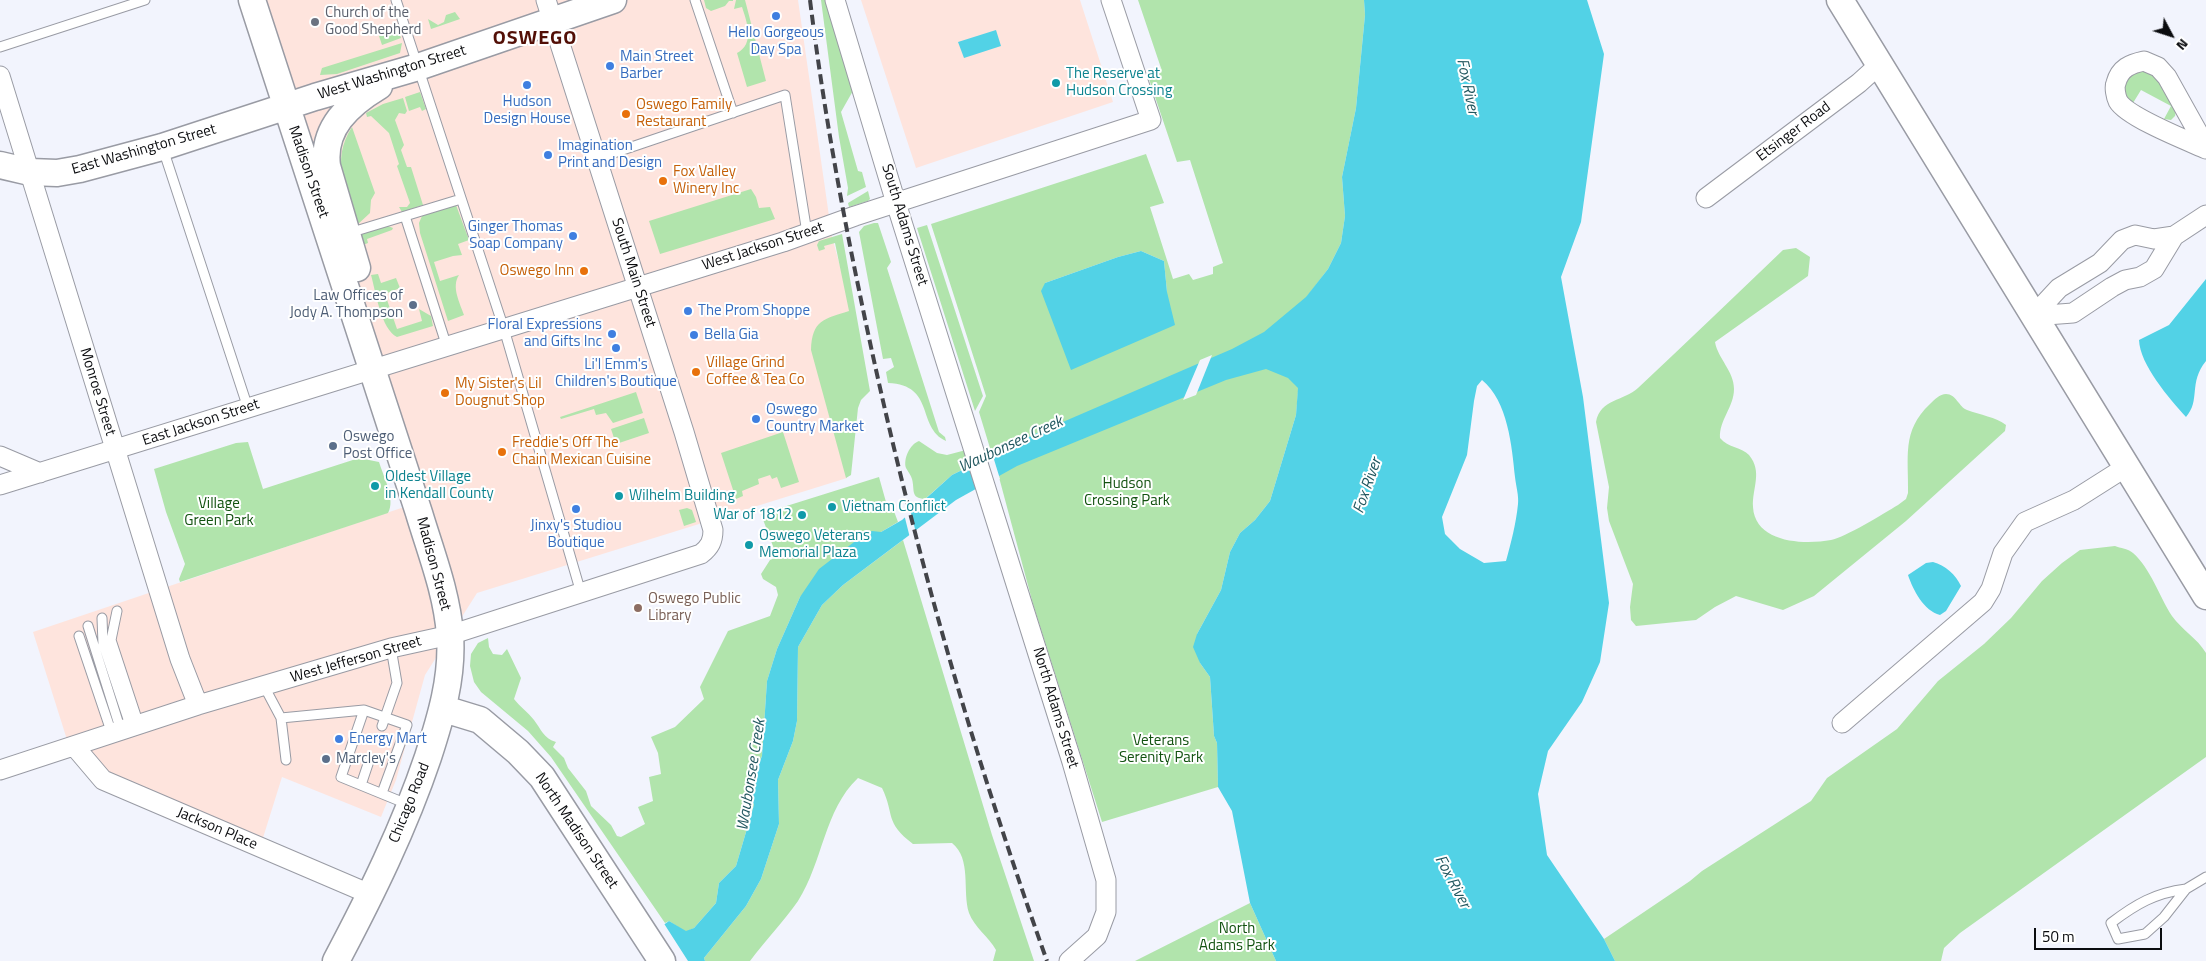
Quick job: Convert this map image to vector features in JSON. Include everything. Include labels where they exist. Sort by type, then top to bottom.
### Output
[{"type":"main road","name":"Madison Street","points":[[252,0],[374,370],[443,591],[450,635]]},
{"type":"main road","name":"West Washington Street","points":[[286,107],[414,68],[549,10],[613,0]]},
{"type":"main road","points":[[1840,0],[2206,596]]},
{"type":"main road","name":"Madison Street","points":[[358,323],[361,282],[327,166],[326,151],[332,129],[340,117],[356,101],[414,68]]},
{"type":"main road","name":"East Washington Street","points":[[0,165],[30,172],[57,173],[80,169],[162,148],[286,107]]},
{"type":"main road","name":"Chicago Road","points":[[336,961],[372,894],[410,806],[444,709],[450,635]]},
{"type":"main road","name":"North Madison Street","points":[[444,709],[480,720],[518,752],[542,778],[662,961]]},
{"type":"street","name":"South Adams Street","points":[[835,0],[896,202],[975,449]]},
{"type":"street","name":"West Jackson Street","points":[[374,370],[807,233],[896,202],[1150,120],[1111,0]]},
{"type":"street","name":"South Main Street","points":[[549,10],[714,530],[713,541],[710,546]]},
{"type":"street","points":[[2144,60],[2158,67],[2167,78],[2206,148],[2165,131],[2128,110],[2118,102],[2114,86],[2118,74],[2129,64],[2144,60]]},
{"type":"street","name":"Etsinger Road","points":[[1706,198],[1859,83],[1880,64]]},
{"type":"street","name":"Monroe Street","points":[[0,76],[180,659],[198,705]]},
{"type":"street","points":[[2033,316],[2073,313],[2125,280],[2140,278],[2154,269],[2174,236],[2206,215]]},
{"type":"street","points":[[2033,316],[2059,288],[2100,262],[2122,240],[2135,235],[2154,238],[2174,236]]},
{"type":"street","name":"East Jackson Street","points":[[0,485],[374,370]]},
{"type":"street","name":"North Adams Street","points":[[975,449],[1072,762],[1106,880],[1106,912],[1097,936],[1077,959]]},
{"type":"street","points":[[0,456],[40,472]]},
{"type":"street","points":[[1842,723],[1983,602],[1991,589],[2003,553],[2025,522],[2074,500],[2126,467]]},
{"type":"street","name":"West Jefferson Street","points":[[0,770],[76,747],[198,705],[391,648],[450,635],[701,554],[710,546]]},
{"type":"street","name":"Jackson Place","points":[[76,747],[103,780],[372,894]]},
{"type":"lane","points":[[0,47],[145,0]]},
{"type":"lane","points":[[396,0],[414,68],[461,199],[504,330],[581,593]]},
{"type":"lane","points":[[695,0],[733,113]]},
{"type":"lane","points":[[596,159],[785,95],[807,233]]},
{"type":"lane","points":[[162,148],[248,408]]},
{"type":"lane","points":[[348,233],[461,199]]},
{"type":"lane","points":[[405,216],[448,347]]},
{"type":"lane","points":[[117,611],[111,640],[126,730]]},
{"type":"lane","points":[[102,618],[103,644],[126,730]]},
{"type":"lane","points":[[88,626],[126,730]]},
{"type":"lane","points":[[79,636],[126,730]]},
{"type":"lane","points":[[383,722],[397,683],[391,648]]},
{"type":"lane","points":[[264,686],[280,718],[286,760]]},
{"type":"lane","points":[[280,718],[364,710],[383,722],[407,725],[382,793]]},
{"type":"lane","points":[[364,710],[341,777],[410,806]]},
{"type":"lane","points":[[361,785],[369,761]]},
{"type":"lane","points":[[2186,889],[2169,891],[2138,903],[2111,924],[2118,939],[2145,934],[2164,917],[2186,889],[2206,877]]},
{"type":"shaded area","points":[[264,0],[798,0],[832,237],[852,310],[847,478],[477,593],[425,675],[396,780],[381,817],[282,777],[262,841],[102,777],[69,746],[33,632],[422,501]]},
{"type":"shaded area","name":"The Reserve at Hudson Crossing","points":[[861,0],[1080,0],[1113,102],[916,168]]},
{"type":"green space","points":[[704,0],[733,1],[729,1],[725,6],[711,11],[706,8]]},
{"type":"green space","points":[[736,0],[745,0],[766,81],[747,87],[737,53],[746,44],[748,32],[742,7],[734,9]]},
{"type":"green space","points":[[821,0],[828,0],[854,89],[841,112],[858,171],[862,172],[866,187],[847,196],[848,188],[839,137]]},
{"type":"green space","name":"Hudson Crossing Park","points":[[1138,0],[1364,0],[1365,15],[1356,108],[1342,177],[1345,216],[1341,243],[1328,269],[1306,298],[1296,415],[1270,501],[1255,520],[1240,533],[1230,552],[1221,590],[1197,634],[1200,663],[1210,677],[1214,736],[1217,743],[1218,787],[1102,822],[1033,604],[1000,481],[979,412],[986,396],[931,224],[1146,154],[1164,203],[1150,207],[1173,279],[1189,274],[1193,280],[1213,274],[1213,267],[1223,263],[1190,160],[1177,162],[1148,76],[1149,72],[1161,68]],"holes":[[[1141,251],[1164,261],[1167,292],[1045,283],[1118,257]]]},
{"type":"green space","points":[[455,12],[460,19],[431,29],[428,19],[438,25],[444,22],[446,15]]},
{"type":"green space","points":[[398,30],[401,38],[382,45],[379,36]]},
{"type":"green space","points":[[402,43],[400,53],[337,74],[320,75],[322,68]]},
{"type":"green space","points":[[2138,70],[2151,73],[2157,79],[2176,111],[2175,116],[2171,120],[2164,119],[2171,106],[2141,90],[2133,103],[2128,98],[2124,89],[2126,79]]},
{"type":"green space","points":[[420,92],[426,109],[422,111],[420,107],[409,111],[405,97]]},
{"type":"green space","points":[[403,98],[407,111],[405,114],[399,113],[395,120],[404,145],[401,150],[407,167],[411,167],[423,205],[402,212],[399,207],[407,207],[410,203],[397,166],[399,164],[389,133],[371,116],[367,117],[366,113],[383,104]]},
{"type":"green space","points":[[352,127],[375,193],[371,200],[370,213],[357,225],[345,188],[341,164],[345,140]]},
{"type":"green space","points":[[751,189],[756,197],[759,208],[770,207],[775,219],[660,254],[649,221]]},
{"type":"green space","points":[[868,191],[870,199],[868,201],[849,207],[848,203]]},
{"type":"green space","points":[[456,205],[469,240],[458,244],[462,255],[434,262],[440,281],[459,275],[456,290],[464,315],[448,321],[420,233],[419,223],[422,216]]},
{"type":"green space","points":[[878,223],[891,262],[887,268],[939,432],[945,437],[946,441],[937,435],[931,426],[920,399],[913,391],[903,385],[888,383],[886,372],[894,367],[891,358],[883,359],[859,232],[864,226]]},
{"type":"green space","points":[[927,225],[983,396],[975,411],[917,228]]},
{"type":"green space","points":[[388,226],[393,228],[392,230],[367,239],[368,243],[363,245],[360,234]]},
{"type":"green space","points":[[842,234],[870,391],[861,400],[858,408],[851,475],[846,478],[811,350],[814,332],[821,322],[849,311],[835,243],[824,246],[825,249],[819,251],[817,245],[819,241]]},
{"type":"green space","points":[[1796,248],[1810,257],[1808,276],[1715,342],[1719,354],[1729,371],[1734,389],[1732,402],[1720,431],[1720,438],[1727,444],[1746,452],[1753,461],[1756,480],[1753,507],[1756,519],[1762,528],[1771,535],[1783,539],[1808,542],[1831,540],[1855,530],[1898,505],[1906,499],[1908,493],[1908,446],[1914,424],[1930,404],[1942,395],[1952,396],[1967,410],[2002,422],[2006,425],[2005,431],[1906,521],[1814,596],[1783,610],[1736,596],[1696,620],[1636,626],[1631,620],[1630,607],[1633,584],[1609,521],[1607,508],[1609,487],[1596,422],[1598,414],[1607,405],[1638,388],[1783,250]]},
{"type":"green space","points":[[378,274],[381,283],[396,278],[400,288],[385,294],[397,329],[422,321],[419,309],[431,316],[433,326],[397,337],[391,333],[383,319],[371,275]]},
{"type":"green space","points":[[636,392],[643,413],[613,423],[606,413],[596,415],[594,409],[561,419],[560,417]]},
{"type":"green space","points":[[644,418],[649,433],[616,444],[611,429]]},
{"type":"green space","points":[[783,432],[799,482],[781,488],[777,477],[772,479],[770,475],[758,479],[759,484],[742,491],[743,496],[736,499],[721,453]]},
{"type":"green space","points":[[919,441],[937,453],[947,455],[966,450],[970,466],[952,475],[925,499],[915,495],[912,479],[905,464],[910,448]]},
{"type":"green space","name":"Village Green Park","points":[[248,442],[263,489],[359,458],[379,462],[390,495],[391,501],[388,513],[180,582],[179,579],[185,564],[166,512],[154,469],[236,443]]},
{"type":"green space","points":[[879,477],[886,502],[892,506],[898,522],[881,532],[800,597],[777,649],[767,681],[762,756],[749,788],[754,805],[736,866],[719,883],[716,903],[694,928],[686,932],[669,921],[665,923],[551,757],[528,731],[481,692],[474,682],[470,666],[471,654],[478,643],[488,638],[489,647],[493,654],[502,655],[507,649],[521,678],[514,699],[532,717],[546,736],[556,742],[553,747],[564,758],[568,768],[586,791],[591,806],[611,825],[617,836],[621,837],[645,824],[638,807],[653,801],[649,777],[661,774],[658,753],[651,737],[675,727],[704,699],[700,687],[728,631],[770,616],[778,595],[776,587],[763,579],[761,574],[770,560],[777,557],[761,514]]},
{"type":"green space","points":[[687,508],[692,510],[696,522],[684,526],[679,510]]},
{"type":"green space","points":[[903,540],[992,835],[1034,961],[993,961],[996,950],[974,923],[969,913],[964,866],[958,850],[952,843],[913,844],[894,824],[882,788],[858,778],[838,805],[813,870],[798,901],[750,961],[705,961],[704,958],[746,906],[761,879],[779,824],[778,780],[793,741],[797,721],[798,647],[822,605],[843,585]]},
{"type":"green space","points":[[2115,546],[2131,552],[2139,559],[2150,575],[2172,616],[2206,653],[2206,757],[1960,933],[1944,948],[1941,961],[1615,961],[1604,939],[1702,871],[1811,801],[1827,778],[1897,729],[1938,681],[1984,644],[2011,618],[2042,581],[2062,563],[2080,550]]},
{"type":"green space","name":"North Adams Park","points":[[1250,903],[1276,961],[1135,961]]},
{"type":"water","name":"Fox River","points":[[1364,0],[1587,0],[1604,54],[1581,222],[1561,277],[1583,397],[1609,603],[1600,662],[1582,702],[1548,751],[1538,794],[1547,855],[1604,939],[1615,961],[1276,961],[1250,903],[1232,811],[1218,787],[1217,743],[1214,736],[1210,677],[1200,663],[1193,647],[1197,634],[1221,590],[1230,552],[1240,533],[1255,520],[1270,501],[1296,415],[1298,388],[1288,378],[1266,369],[1226,380],[1017,466],[956,500],[843,585],[822,605],[798,647],[797,721],[793,741],[778,780],[779,824],[761,879],[746,906],[704,958],[705,961],[638,961],[662,926],[669,921],[686,931],[694,928],[716,903],[719,883],[736,866],[754,805],[749,789],[762,756],[767,681],[777,649],[800,597],[819,569],[858,539],[872,531],[881,532],[902,520],[952,475],[1035,434],[1232,349],[1264,332],[1306,297],[1328,269],[1341,243],[1345,216],[1342,177],[1356,108],[1365,15]],"holes":[[[1482,380],[1498,400],[1507,425],[1518,501],[1515,526],[1506,561],[1484,563],[1460,549],[1445,534],[1442,517],[1467,455],[1477,386]]]},
{"type":"water","points":[[996,30],[1001,46],[964,58],[958,42]]},
{"type":"water","points":[[1141,251],[1164,261],[1167,292],[1175,325],[1071,370],[1041,291],[1045,283],[1118,257]]},
{"type":"water","points":[[2206,279],[2206,361],[2197,377],[2193,404],[2186,417],[2164,391],[2150,370],[2144,360],[2139,340],[2169,325]]},
{"type":"water","points":[[1933,562],[1942,565],[1950,571],[1961,586],[1946,611],[1940,615],[1924,605],[1908,575],[1926,563]]},
{"type":"pier","points":[[1212,355],[1196,395],[1183,400],[1200,360]]},
{"type":"pier","points":[[992,453],[1000,479],[977,492],[969,464]]},
{"type":"pier","points":[[910,509],[916,533],[910,538],[904,514]]},
{"type":"pier","points":[[663,922],[688,961],[638,961],[637,959]]},
{"type":"railway","points":[[810,0],[845,218],[877,376],[897,461],[918,545],[965,712],[1018,878],[1047,961]]},
{"type":"place","name":"Hello Gorgeous Day Spa","points":[[776,16]]},
{"type":"place","name":"Church of the Good Shepherd","points":[[315,22]]},
{"type":"place","name":"Main Street Barber","points":[[610,66]]},
{"type":"place","name":"The Reserve at Hudson Crossing","points":[[1056,83]]},
{"type":"place","name":"Hudson Design House","points":[[527,85]]},
{"type":"place","name":"Oswego Family Restaurant","points":[[626,114]]},
{"type":"place","name":"Imagination Print and Design","points":[[548,155]]},
{"type":"place","name":"Fox Valley Winery Inc","points":[[663,181]]},
{"type":"place","name":"Ginger Thomas Soap Company","points":[[573,236]]},
{"type":"place","name":"Oswego Inn","points":[[584,271]]},
{"type":"place","name":"Law Offices of Jody A. Thompson","points":[[413,305]]},
{"type":"place","name":"The Prom Shoppe","points":[[688,311]]},
{"type":"place","name":"Floral Expressions and Gifts Inc","points":[[612,334]]},
{"type":"place","name":"Bella Gia","points":[[694,335]]},
{"type":"place","name":"Li'l Emm's Children's Boutique","points":[[616,348]]},
{"type":"place","name":"Village Grind Coffee & Tea Co","points":[[696,372]]},
{"type":"place","name":"My Sister's Lil Dougnut Shop","points":[[445,393]]},
{"type":"place","name":"Oswego Country Market","points":[[756,419]]},
{"type":"place","name":"Oswego Post Office","points":[[333,446]]},
{"type":"place","name":"Freddie's Off The Chain Mexican Cuisine","points":[[502,452]]},
{"type":"place","name":"Oldest Village in Kendall County","points":[[375,486]]},
{"type":"place","name":"Wilhelm Building","points":[[619,496]]},
{"type":"place","name":"Vietnam Conflict","points":[[832,507]]},
{"type":"place","name":"Jinxy's Studiou Boutique","points":[[576,509]]},
{"type":"place","name":"War of 1812","points":[[802,515]]},
{"type":"place","name":"Oswego Veterans Memorial Plaza","points":[[749,545]]},
{"type":"place","name":"Oswego Public Library","points":[[638,608]]},
{"type":"place","name":"Energy Mart","points":[[339,739]]},
{"type":"place","name":"Marcley's","points":[[326,759]]},
{"type":"district","name":"OSWEGO","points":[[535,39]]},
{"type":"water label","name":"Waubonsee Creek","points":[[1011,445]]},
{"type":"water label","name":"Waubonsee Creek","points":[[752,775]]},
{"type":"park label","name":"Veterans Serenity Park","points":[[1161,750]]}]
